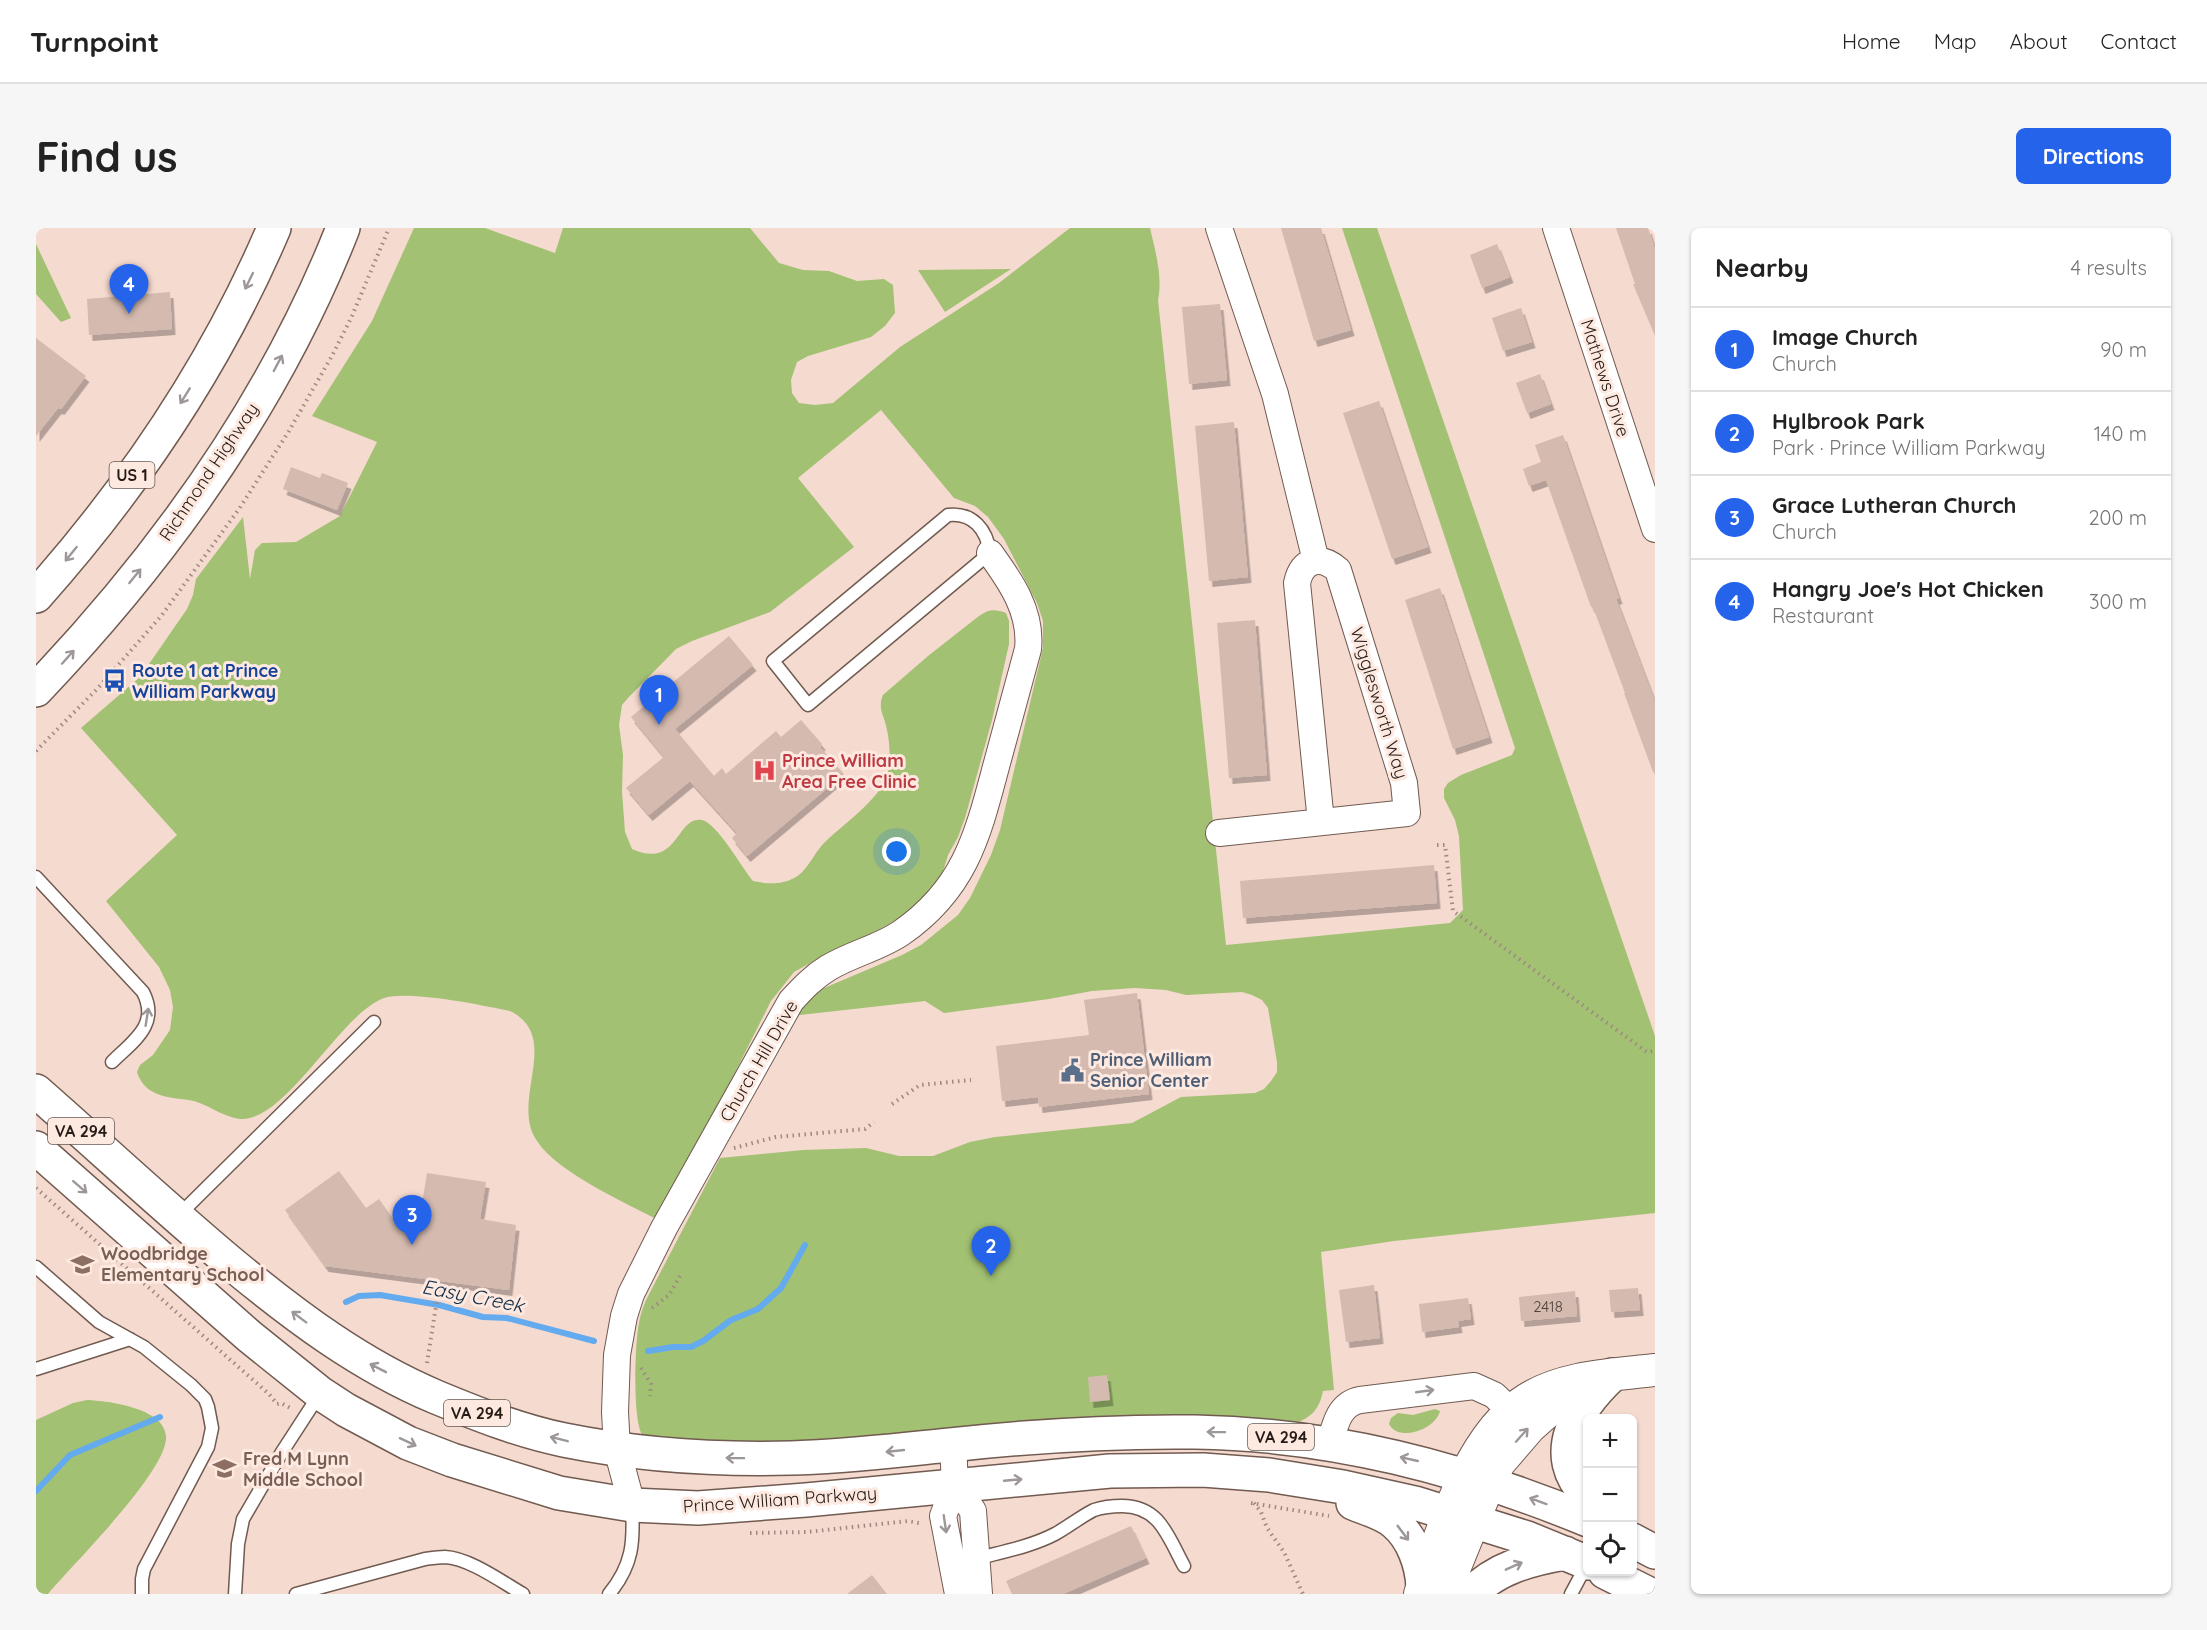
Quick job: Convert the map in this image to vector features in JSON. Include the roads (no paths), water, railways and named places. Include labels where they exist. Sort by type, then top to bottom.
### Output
[{"type":"main road","name":"US 1","points":[[36,596],[112,504],[164,429],[231,318],[274,228]]},
{"type":"main road","name":"Richmond Highway","points":[[36,690],[106,613],[166,538],[216,467],[250,414],[293,336],[343,228]]},
{"type":"main road","name":"VA 294","points":[[36,1090],[177,1217],[263,1290],[324,1336],[347,1351],[433,1396],[497,1421],[560,1439],[617,1449],[734,1458],[794,1458],[1093,1433],[1191,1432],[1267,1435],[1330,1443],[1422,1462],[1477,1479],[1583,1519]]},
{"type":"main road","name":"Prince William Parkway","points":[[36,1148],[249,1336],[320,1393],[346,1410],[408,1443],[471,1467],[559,1493],[632,1504],[698,1508],[1110,1471],[1203,1470],[1269,1475],[1343,1487],[1462,1516],[1580,1560]]},
{"type":"main road","points":[[320,1393],[347,1351]]},
{"type":"main road","points":[[1583,1491],[1574,1479],[1570,1466],[1571,1430],[1581,1409],[1612,1375]]},
{"type":"main road","points":[[1295,1480],[1384,1516],[1395,1523],[1403,1532],[1416,1556],[1429,1592]]},
{"type":"main road","points":[[1637,1543],[1655,1552]]},
{"type":"main road","points":[[1471,1594],[1488,1580],[1521,1562],[1580,1560]]},
{"type":"main road","points":[[1613,1576],[1649,1594]]},
{"type":"street","points":[[1219,228],[1275,394],[1316,561],[1306,565],[1299,573],[1298,584],[1321,822]]},
{"type":"street","name":"Mathews Drive","points":[[1556,228],[1655,529]]},
{"type":"street","name":"Church Hill Drive","points":[[632,1504],[617,1449],[615,1412],[617,1355],[624,1316],[632,1294],[664,1228],[791,1001],[807,983],[827,969],[873,949],[901,933],[926,913],[947,889],[965,862],[978,833],[1028,649],[1029,636],[1028,622],[1011,581],[990,553]]},
{"type":"street","name":"Wigglesworth Way","points":[[1219,833],[1407,813],[1404,783],[1338,570],[1330,563],[1316,561]]},
{"type":"street","points":[[1429,1592],[1477,1479],[1482,1444],[1511,1411],[1526,1399],[1559,1385],[1655,1370]]},
{"type":"street","points":[[1477,1479],[1499,1463],[1530,1426],[1569,1397],[1612,1375]]},
{"type":"street","points":[[1330,1443],[1335,1425],[1347,1404],[1360,1400],[1474,1386],[1494,1395],[1511,1411]]},
{"type":"street","points":[[953,1444],[955,1485],[943,1516],[958,1594]]},
{"type":"street","points":[[955,1485],[973,1511],[979,1594]]},
{"type":"lane","points":[[961,514],[975,521],[984,532],[990,553],[808,705],[773,661],[948,515],[961,514]]},
{"type":"lane","points":[[36,877],[143,992],[147,1001],[149,1009],[145,1028],[112,1062]]},
{"type":"lane","points":[[177,1217],[374,1022]]},
{"type":"lane","points":[[36,1267],[99,1322],[144,1347],[205,1399],[212,1428],[208,1447],[144,1569],[142,1594]]},
{"type":"lane","points":[[36,1369],[129,1338]]},
{"type":"lane","points":[[235,1594],[236,1563],[243,1519],[320,1393]]},
{"type":"lane","points":[[609,1594],[627,1567],[631,1552],[634,1536],[632,1504]]},
{"type":"lane","points":[[952,1565],[1020,1547],[1053,1535],[1094,1511],[1113,1506],[1126,1506],[1142,1509],[1161,1523],[1184,1566]]},
{"type":"lane","points":[[296,1594],[425,1559],[444,1557],[454,1558],[471,1565],[523,1594]]},
{"type":"lane","points":[[1571,1594],[1580,1560]]},
{"type":"waterway","name":"Easy Creek","points":[[648,1351],[691,1347],[731,1320],[758,1309],[781,1288],[805,1245]]},
{"type":"waterway","name":"Easy Creek","points":[[346,1302],[359,1296],[380,1295],[439,1305],[483,1317],[507,1318],[594,1341]]},
{"type":"waterway","name":"Easy Creek","points":[[36,1491],[70,1455],[160,1417]]},
{"type":"place","name":"Hangry Joe's Hot Chicken","points":[[129,314]]},
{"type":"place","name":"Route 1 at Prince William Parkway","points":[[114,681]]},
{"type":"place","name":"Image Church","points":[[659,725]]},
{"type":"place","name":"Prince William Area Free Clinic","points":[[764,771]]},
{"type":"place","name":"Prince William Senior Center","points":[[1072,1070]]},
{"type":"place","name":"Grace Lutheran Church","points":[[412,1245]]},
{"type":"place","name":"Woodbridge Elementary School","points":[[83,1264]]},
{"type":"place","name":"Hylbrook Park","points":[[991,1276]]},
{"type":"place","name":"Fred M Lynn Middle School","points":[[225,1469]]}]
